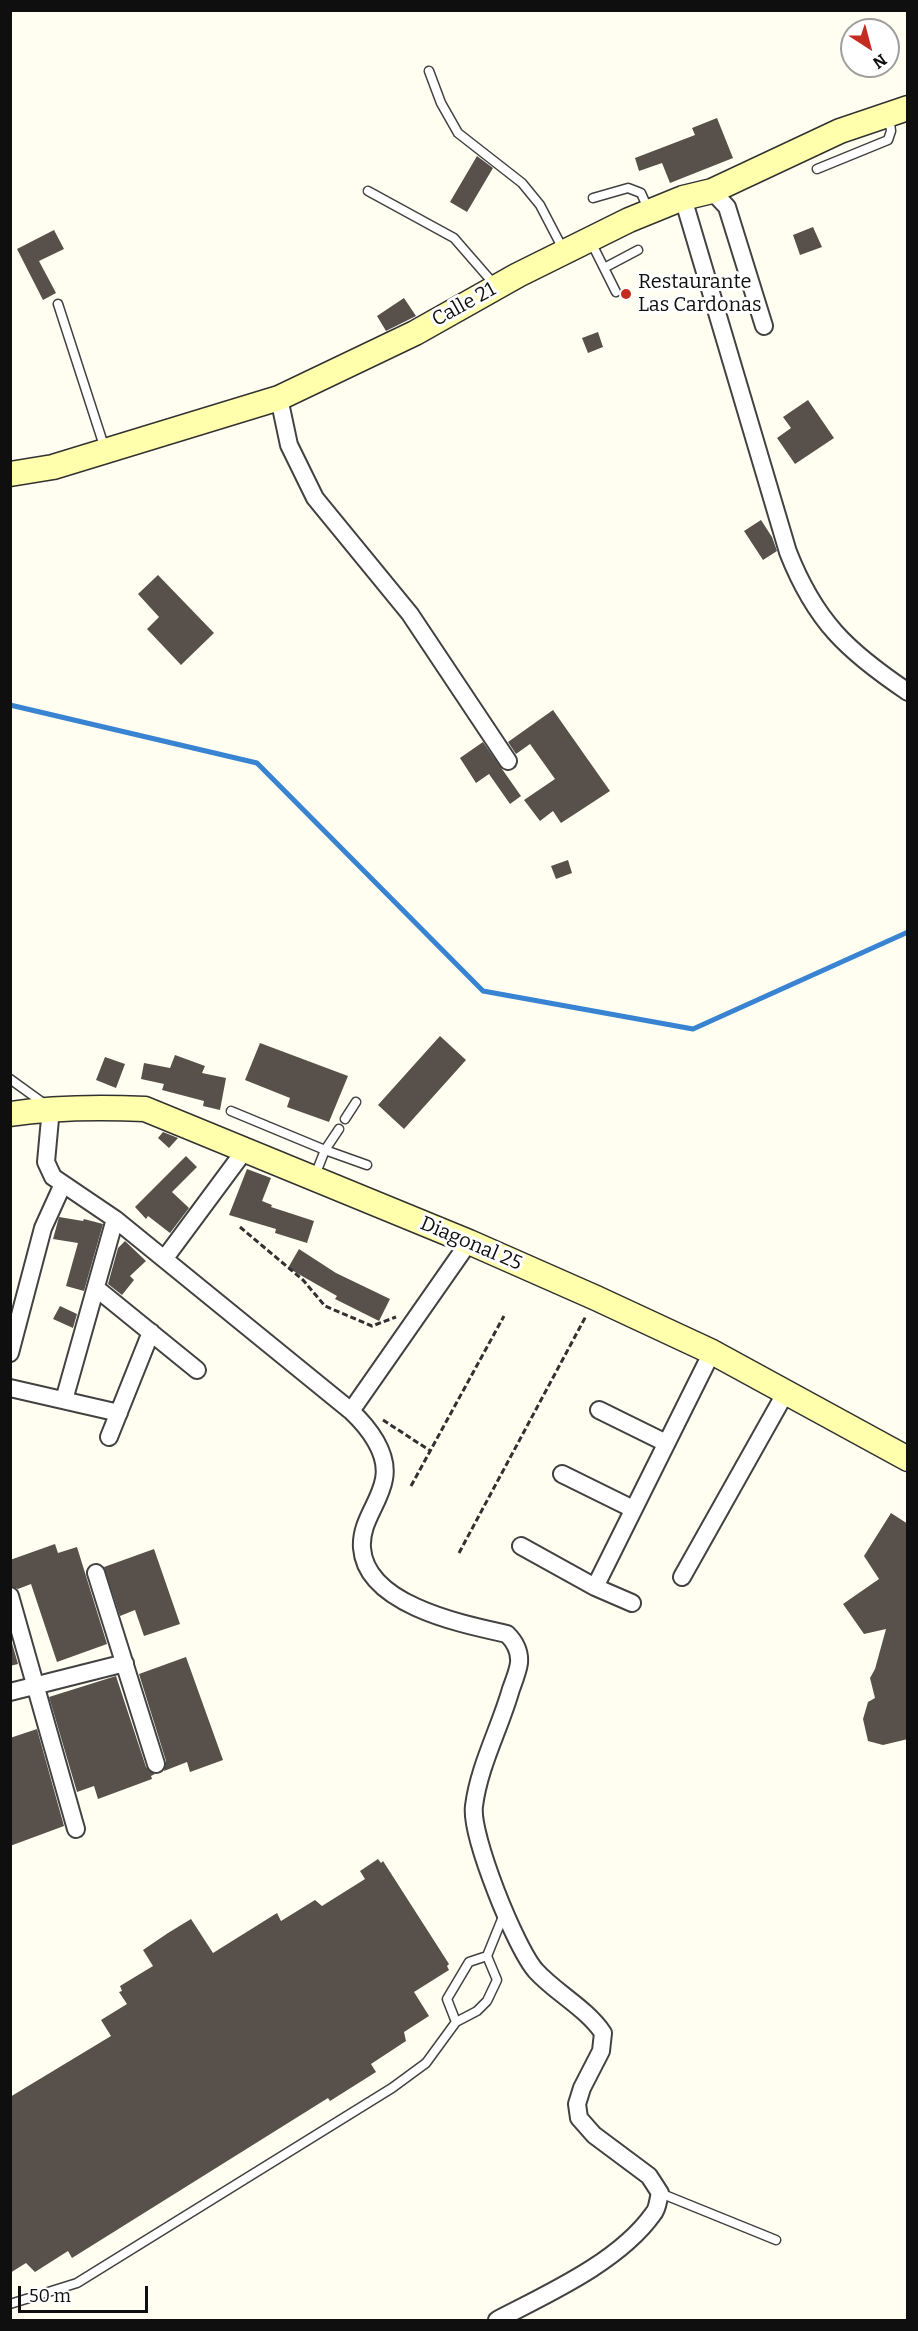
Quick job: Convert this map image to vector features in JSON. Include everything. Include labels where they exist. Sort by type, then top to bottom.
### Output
[{"type":"street","name":"Calle 21","points":[[10,474],[52,467],[279,399],[415,333],[496,287],[649,211],[683,198],[712,191],[840,131],[898,111]]},
{"type":"street","points":[[712,191],[727,207],[764,326]]},
{"type":"street","points":[[683,198],[788,552],[802,589],[838,639],[908,692]]},
{"type":"street","points":[[279,399],[289,445],[315,498],[410,614],[508,761]]},
{"type":"street","name":"Diagonal 25","points":[[10,1114],[51,1108],[96,1106],[145,1110],[469,1242],[596,1298],[712,1352],[908,1459]]},
{"type":"street","points":[[51,1108],[46,1162],[53,1177],[115,1219],[353,1407],[382,1457],[385,1478],[365,1524],[362,1547],[364,1561],[373,1578],[399,1600],[507,1634],[515,1642],[519,1662],[503,1718],[489,1751],[474,1807],[474,1824],[505,1913],[534,1969],[595,2021],[603,2033],[601,2051],[579,2096],[579,2118],[594,2135],[649,2176],[660,2193],[655,2213],[623,2244],[565,2284],[497,2320]]},
{"type":"street","points":[[165,1258],[245,1150]]},
{"type":"street","points":[[10,1353],[43,1228],[63,1184]]},
{"type":"street","points":[[64,1400],[115,1219]]},
{"type":"street","points":[[353,1407],[428,1304],[469,1242]]},
{"type":"street","points":[[96,1288],[197,1370]]},
{"type":"street","points":[[109,1437],[151,1332]]},
{"type":"street","points":[[595,1587],[712,1352]]},
{"type":"street","points":[[10,1388],[119,1413]]},
{"type":"street","points":[[682,1576],[786,1392]]},
{"type":"street","points":[[599,1410],[666,1443]]},
{"type":"street","points":[[562,1474],[633,1509]]},
{"type":"street","points":[[521,1546],[595,1587],[632,1603]]},
{"type":"street","points":[[96,1573],[156,1764]]},
{"type":"street","points":[[10,1596],[76,1829]]},
{"type":"street","points":[[10,1692],[125,1663]]},
{"type":"lane","points":[[429,71],[441,103],[458,133],[522,183],[540,205],[565,252]]},
{"type":"lane","points":[[817,169],[888,140],[898,111]]},
{"type":"lane","points":[[593,198],[628,188],[641,193],[649,211]]},
{"type":"lane","points":[[368,191],[454,238],[496,287]]},
{"type":"lane","points":[[590,240],[615,292]]},
{"type":"lane","points":[[604,268],[638,250]]},
{"type":"lane","points":[[58,304],[106,451]]},
{"type":"lane","points":[[11,1079],[51,1108]]},
{"type":"lane","points":[[345,1119],[356,1102]]},
{"type":"lane","points":[[231,1111],[367,1165]]},
{"type":"lane","points":[[314,1178],[325,1150],[339,1129]]},
{"type":"lane","points":[[10,2304],[77,2283],[392,2088],[426,2063],[456,2022],[477,2011],[487,2001],[497,1980],[487,1956],[505,1913]]},
{"type":"lane","points":[[456,2022],[447,1999],[469,1962],[487,1956]]},
{"type":"lane","points":[[660,2193],[776,2241]]},
{"type":"path","points":[[240,1227],[303,1280],[325,1306],[372,1326],[428,1304]]},
{"type":"path","points":[[459,1553],[596,1298]]},
{"type":"path","points":[[411,1486],[504,1316]]},
{"type":"path","points":[[353,1407],[429,1450]]},
{"type":"building","points":[[717,118],[733,158],[670,183],[662,163],[639,171],[635,158],[695,135],[692,128]]},
{"type":"building","points":[[477,156],[493,168],[467,212],[450,202]]},
{"type":"building","points":[[813,227],[822,247],[800,255],[793,235]]},
{"type":"building","points":[[54,230],[64,249],[39,261],[56,293],[43,300],[17,249]]},
{"type":"building","points":[[404,298],[416,316],[386,331],[377,316]]},
{"type":"building","points":[[598,332],[603,347],[588,353],[582,338]]},
{"type":"building","points":[[808,400],[834,438],[795,464],[777,438],[791,428],[783,417]]},
{"type":"building","points":[[761,520],[772,537],[777,551],[763,560],[744,531]]},
{"type":"building","points":[[158,575],[214,633],[181,665],[147,629],[159,617],[138,594]]},
{"type":"building","points":[[553,710],[610,791],[561,823],[553,811],[540,821],[524,800],[555,779],[530,744],[516,754],[508,742]]},
{"type":"building","points":[[483,742],[521,796],[510,804],[489,774],[476,783],[460,758]]},
{"type":"building","points":[[568,860],[572,873],[556,879],[551,866]]},
{"type":"building","points":[[440,1036],[466,1060],[404,1129],[378,1105]]},
{"type":"building","points":[[260,1043],[348,1076],[329,1122],[287,1107],[290,1098],[245,1080]]},
{"type":"building","points":[[175,1055],[205,1066],[202,1073],[226,1078],[220,1110],[203,1106],[204,1101],[162,1090],[164,1084],[141,1079],[144,1063],[170,1068]]},
{"type":"building","points":[[105,1057],[125,1064],[116,1088],[96,1080]]},
{"type":"building","points":[[163,1132],[178,1138],[169,1148],[158,1138]]},
{"type":"building","points":[[186,1156],[197,1167],[172,1192],[189,1208],[170,1233],[148,1216],[146,1219],[135,1207]]},
{"type":"building","points":[[247,1169],[271,1178],[262,1201],[272,1205],[271,1207],[314,1221],[307,1243],[275,1233],[276,1229],[229,1215]]},
{"type":"building","points":[[59,1217],[83,1221],[84,1219],[103,1224],[84,1291],[66,1286],[78,1243],[53,1239]]},
{"type":"building","points":[[125,1241],[146,1261],[130,1276],[134,1280],[122,1295],[108,1284],[118,1248]]},
{"type":"building","points":[[299,1249],[336,1273],[390,1299],[379,1321],[335,1299],[337,1296],[288,1268]]},
{"type":"building","points":[[60,1306],[77,1314],[73,1328],[53,1319]]},
{"type":"building","points":[[891,1513],[908,1524],[908,1739],[883,1745],[868,1741],[863,1719],[868,1702],[875,1698],[870,1678],[875,1669],[886,1629],[864,1634],[843,1604],[879,1579],[864,1556]]},
{"type":"building","points":[[55,1544],[58,1553],[77,1547],[107,1644],[57,1662],[31,1584],[18,1589],[10,1586],[10,1560]]},
{"type":"building","points":[[154,1549],[180,1624],[144,1636],[135,1610],[120,1616],[104,1567]]},
{"type":"building","points":[[10,1636],[18,1664],[10,1666]]},
{"type":"building","points":[[186,1657],[223,1760],[190,1772],[187,1762],[164,1771],[166,1761],[139,1674]]},
{"type":"building","points":[[116,1676],[146,1767],[155,1774],[151,1776],[152,1779],[98,1799],[94,1786],[77,1792],[49,1697]]},
{"type":"building","points":[[37,1729],[64,1826],[10,1846],[10,1738]]},
{"type":"building","points":[[378,1859],[381,1863],[383,1861],[449,1964],[447,1966],[449,1970],[414,1992],[429,2016],[404,2032],[406,2041],[371,2064],[376,2072],[330,2101],[328,2098],[72,2258],[68,2251],[35,2272],[26,2263],[10,2273],[10,2097],[111,2036],[101,2020],[127,2004],[119,1992],[122,1991],[120,1986],[153,1966],[143,1950],[168,1933],[191,1919],[213,1953],[277,1913],[281,1921],[315,1900],[322,1906],[365,1879],[360,1871]]},
{"type":"waterway","points":[[10,705],[257,763],[483,991],[693,1029],[908,932]]},
{"type":"place","name":"Restaurante Las Cardonas","points":[[626,294]]}]
